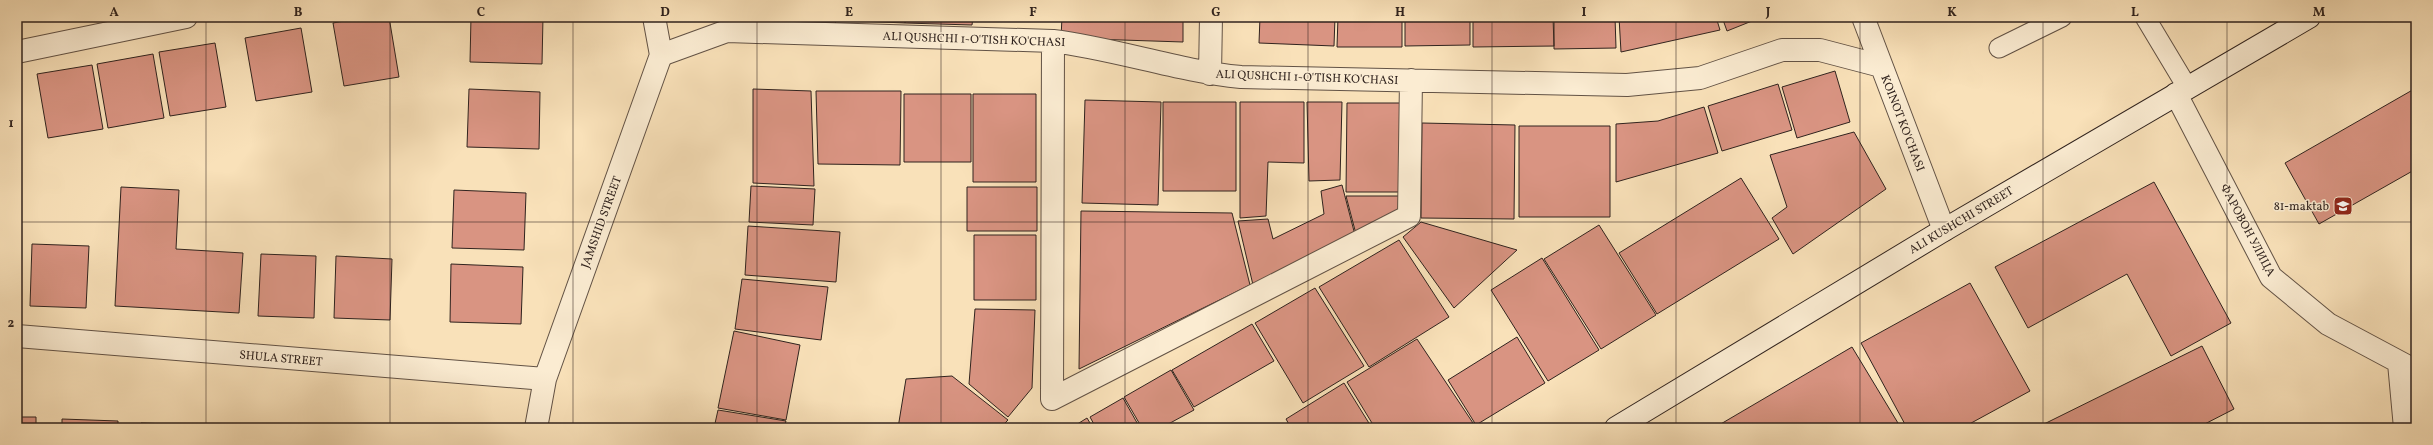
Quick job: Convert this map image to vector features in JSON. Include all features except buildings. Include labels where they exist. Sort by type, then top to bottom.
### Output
[{"type":"street","points":[[17,52],[186,17]]},
{"type":"street","points":[[654,17],[661,55]]},
{"type":"street","points":[[1210,74],[1211,17]]},
{"type":"street","name":"KOINOT KO'CHASI","points":[[1863,17],[1944,230]]},
{"type":"street","name":"ALI KUSHCHI STREET","points":[[1616,428],[1944,230],[2309,17]]},
{"type":"street","name":"ALI QUSHCHI 1-O'TISH KO'CHASI","points":[[661,55],[727,24],[1053,41],[1083,45],[1210,74],[1241,77],[1627,86],[1700,78],[1782,50],[1820,50],[1881,66]]},
{"type":"street","points":[[1053,41],[1052,399],[1409,216],[1411,80]]},
{"type":"street","name":"JAMSHID STREET","points":[[536,428],[545,379],[661,55]]},
{"type":"street","name":"ФАРОВОН УЛИЦА","points":[[2182,91],[2272,277],[2328,324],[2407,367]]},
{"type":"street","name":"SHULA STREET","points":[[17,336],[545,379]]},
{"type":"street","points":[[2405,428],[2407,367]]},
{"type":"lane","points":[[1999,48],[2062,17]]},
{"type":"lane","points":[[2145,17],[2182,91]]},
{"type":"place","name":"81-maktab","points":[[2343,206]]}]
